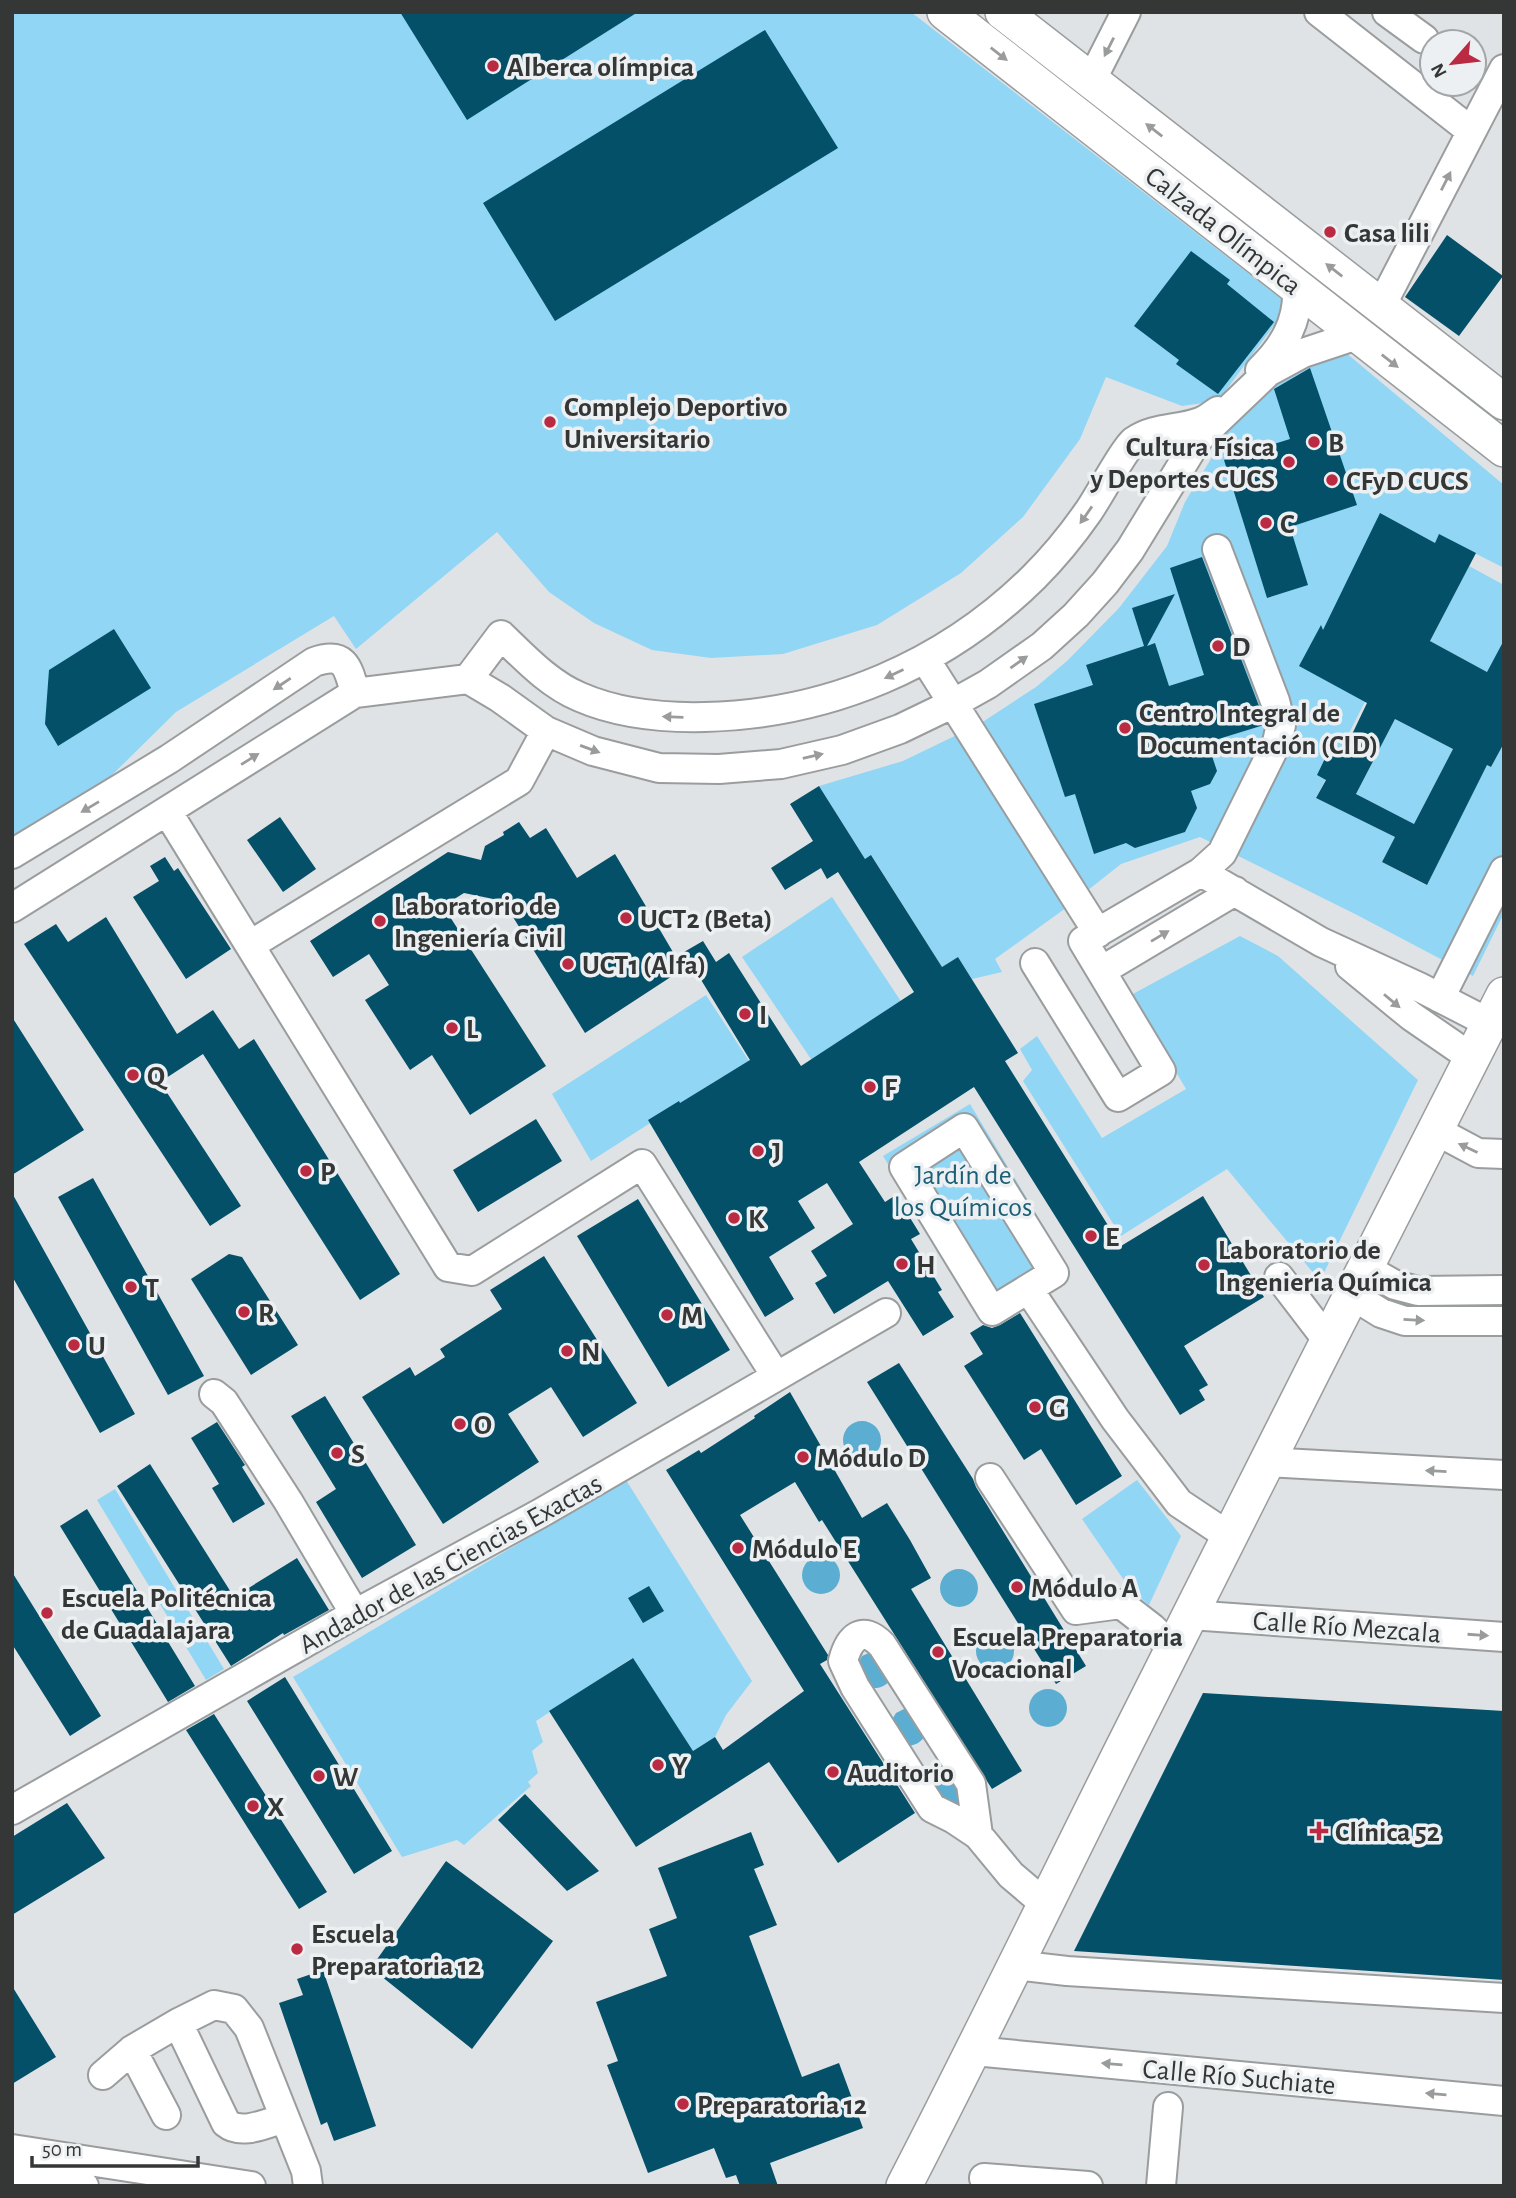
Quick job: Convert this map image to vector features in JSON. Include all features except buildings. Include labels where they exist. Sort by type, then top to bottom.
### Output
[{"type":"main road","name":"Calzada Olímpica","points":[[945,12],[1504,449]]},
{"type":"main road","name":"Calzada Olímpica","points":[[1003,12],[1504,402]]},
{"type":"main road","points":[[904,2186],[974,2051],[1266,1462],[1497,1009]]},
{"type":"street","points":[[1091,81],[1126,12]]},
{"type":"street","points":[[1387,12],[1418,35]]},
{"type":"street","points":[[1325,14],[1471,131]]},
{"type":"street","points":[[1381,306],[1504,69]]},
{"type":"street","points":[[12,908],[355,693],[468,679],[546,731],[593,751],[659,768],[719,769],[781,764],[842,750],[900,729],[954,703],[988,684],[1042,646],[1076,615],[1105,583],[1130,550],[1191,432],[1220,410],[1276,353],[1294,320],[1298,306],[1297,287]]},
{"type":"street","points":[[468,679],[501,635],[548,677],[578,696],[612,708],[669,718],[745,716],[814,704],[880,681],[925,659],[966,634],[1034,577],[1062,547],[1133,442],[1155,432],[1191,432],[1268,372],[1303,354],[1357,335]]},
{"type":"street","points":[[1090,937],[1201,872],[1222,853],[1277,742],[1281,725],[1275,701],[1217,549]]},
{"type":"street","points":[[12,854],[169,759],[314,663],[326,658],[341,660],[346,666],[355,693]]},
{"type":"street","points":[[925,659],[954,703],[1090,937],[1101,971],[1161,1071],[1118,1097],[1035,962]]},
{"type":"street","points":[[250,945],[519,781],[546,731]]},
{"type":"street","points":[[169,759],[193,795]]},
{"type":"street","points":[[167,811],[448,1267],[472,1270],[642,1164],[776,1376]]},
{"type":"street","points":[[1440,998],[1504,871]]},
{"type":"street","points":[[1201,872],[1321,942],[1440,998],[1497,1009]]},
{"type":"street","points":[[1101,971],[1235,891]]},
{"type":"street","points":[[1321,942],[1411,1016],[1472,1058]]},
{"type":"street","points":[[964,1128],[1054,1273],[1029,1290],[992,1311],[904,1167],[964,1128]]},
{"type":"street","points":[[1435,1130],[1478,1153],[1504,1154]]},
{"type":"street","points":[[1279,1277],[1328,1341]]},
{"type":"street","points":[[1359,1281],[1418,1291],[1504,1290]]},
{"type":"street","points":[[1359,1281],[1381,1313],[1405,1321],[1504,1321]]},
{"type":"street","points":[[1029,1290],[1115,1419],[1179,1503],[1214,1527],[1230,1534]]},
{"type":"street","name":"Andador de las Ciencias Exactas","points":[[12,1810],[355,1614],[551,1507],[887,1312]]},
{"type":"street","points":[[214,1394],[224,1402],[355,1614]]},
{"type":"street","points":[[1266,1462],[1504,1475]]},
{"type":"street","points":[[990,1478],[1076,1610],[1121,1604],[1173,1649]]},
{"type":"street","name":"Calle Río Mezcala","points":[[1190,1615],[1504,1637]]},
{"type":"street","points":[[978,1835],[971,1784],[882,1645],[874,1636],[862,1634],[852,1640],[843,1661],[855,1687],[932,1808],[978,1835],[1011,1875],[1045,1904]]},
{"type":"street","points":[[1015,1965],[1067,1971],[1504,1998]]},
{"type":"street","points":[[103,2075],[132,2050],[178,2023],[214,2005],[234,2009],[249,2028],[306,2171],[308,2186]]},
{"type":"street","points":[[178,2023],[226,2123],[233,2129],[242,2129],[285,2118]]},
{"type":"street","points":[[132,2050],[166,2115]]},
{"type":"street","name":"Calle Río Suchiate","points":[[974,2051],[1504,2101]]},
{"type":"street","points":[[1161,2186],[1168,2107]]},
{"type":"street","points":[[12,2149],[251,2186]]},
{"type":"street","points":[[12,2174],[84,2186]]},
{"type":"street","points":[[984,2178],[1088,2186]]},
{"type":"green space","name":"Complejo Deportivo Universitario","points":[[12,12],[911,12],[1289,305],[1218,401],[1182,406],[1106,377],[1080,439],[1023,517],[961,573],[877,625],[783,654],[711,658],[652,650],[594,623],[549,592],[497,532],[356,649],[334,616],[176,712],[111,776],[12,838]]},
{"type":"green space","points":[[1345,352],[1504,485],[1504,568],[1439,535],[1415,581],[1373,686],[1316,798],[1395,837],[1382,862],[1426,885],[1487,765],[1491,767],[1504,743],[1504,913],[1473,976],[1200,837],[1121,864],[1083,894],[978,725],[1036,687],[1067,661],[1119,608],[1167,546],[1185,502],[1226,434],[1282,375]]},
{"type":"green space","points":[[1469,566],[1504,585],[1504,640],[1487,672],[1430,641]]},
{"type":"green space","points":[[1395,719],[1453,749],[1414,824],[1356,794]]},
{"type":"green space","points":[[965,731],[1070,905],[995,959],[1002,972],[972,979],[958,957],[942,967],[872,856],[865,859],[819,786],[903,761]]},
{"type":"green space","points":[[832,897],[904,1006],[813,1062],[742,957]]},
{"type":"green space","points":[[1240,936],[1278,956],[1418,1080],[1320,1281],[1227,1169],[1121,1236],[1023,1081],[1032,1070],[1020,1049],[1037,1036],[1102,1138],[1186,1089],[1131,995]]},
{"type":"green space","points":[[706,995],[766,1087],[722,1077],[591,1161],[552,1094]]},
{"type":"green space","name":"Jardín de los Químicos","points":[[970,1104],[1062,1257],[976,1309],[883,1156]]},
{"type":"green space","points":[[626,1480],[752,1681],[726,1715],[715,1737],[693,1751],[632,1658],[536,1721],[543,1742],[532,1751],[538,1773],[528,1782],[531,1786],[464,1845],[457,1840],[402,1857],[293,1677]]},
{"type":"green space","points":[[1137,1480],[1181,1536],[1149,1605],[1130,1589],[1082,1519]]},
{"type":"green space","points":[[115,1489],[224,1669],[206,1680],[97,1500]]},
{"type":"shaded area","points":[[862,1421],[875,1427],[881,1440],[875,1453],[862,1459],[849,1453],[843,1440],[849,1427]]},
{"type":"shaded area","points":[[821,1556],[834,1562],[840,1575],[834,1588],[821,1594],[808,1588],[802,1575],[808,1562]]},
{"type":"shaded area","points":[[959,1569],[972,1575],[978,1588],[972,1601],[959,1607],[946,1601],[940,1588],[946,1575]]},
{"type":"shaded area","points":[[995,1632],[1008,1638],[1014,1651],[1008,1664],[995,1670],[982,1664],[976,1651],[982,1638]]},
{"type":"shaded area","points":[[873,1651],[893,1677],[884,1686],[871,1688],[857,1666],[862,1656]]},
{"type":"shaded area","points":[[1048,1689],[1061,1695],[1067,1708],[1061,1721],[1048,1727],[1035,1721],[1029,1708],[1035,1695]]},
{"type":"shaded area","points":[[906,1708],[926,1734],[917,1743],[904,1746],[890,1723],[896,1713]]},
{"type":"shaded area","points":[[945,1771],[957,1774],[961,1803],[950,1809],[929,1786],[934,1776]]},
{"type":"place","name":"Alberca olímpica","points":[[493,66]]},
{"type":"place","name":"Casa lili","points":[[1330,232]]},
{"type":"place","name":"Complejo Deportivo Universitario","points":[[550,422]]},
{"type":"place","name":"B","points":[[1314,442]]},
{"type":"place","name":"Cultura Física y Deportes CUCS","points":[[1289,462]]},
{"type":"place","name":"CFyD CUCS","points":[[1332,480]]},
{"type":"place","name":"C","points":[[1266,523]]},
{"type":"place","name":"D","points":[[1218,646]]},
{"type":"place","name":"Centro Integral de Documentación (CID)","points":[[1125,728]]},
{"type":"place","name":"UCT2 (Beta)","points":[[626,918]]},
{"type":"place","name":"Laboratorio de Ingeniería Civil","points":[[380,921]]},
{"type":"place","name":"UCT1 (Alfa)","points":[[568,964]]},
{"type":"place","name":"I","points":[[745,1014]]},
{"type":"place","name":"L","points":[[452,1028]]},
{"type":"place","name":"Q","points":[[133,1075]]},
{"type":"place","name":"F","points":[[870,1087]]},
{"type":"place","name":"J","points":[[758,1151]]},
{"type":"place","name":"P","points":[[306,1171]]},
{"type":"place","name":"K","points":[[734,1218]]},
{"type":"place","name":"E","points":[[1091,1236]]},
{"type":"place","name":"H","points":[[902,1264]]},
{"type":"place","name":"Laboratorio de Ingeniería Química","points":[[1204,1265]]},
{"type":"place","name":"T","points":[[131,1287]]},
{"type":"place","name":"R","points":[[244,1312]]},
{"type":"place","name":"M","points":[[667,1315]]},
{"type":"place","name":"U","points":[[74,1345]]},
{"type":"place","name":"N","points":[[567,1351]]},
{"type":"place","name":"G","points":[[1035,1407]]},
{"type":"place","name":"O","points":[[460,1424]]},
{"type":"place","name":"S","points":[[337,1453]]},
{"type":"place","name":"Módulo D","points":[[803,1457]]},
{"type":"place","name":"Módulo E","points":[[738,1548]]},
{"type":"place","name":"Módulo A","points":[[1017,1587]]},
{"type":"place","name":"Escuela Politécnica de Guadalajara","points":[[47,1613]]},
{"type":"place","name":"Escuela Preparatoria Vocacional","points":[[938,1652]]},
{"type":"place","name":"Y","points":[[658,1765]]},
{"type":"place","name":"Auditorio","points":[[833,1772]]},
{"type":"place","name":"W","points":[[319,1776]]},
{"type":"place","name":"X","points":[[253,1806]]},
{"type":"place","name":"Clínica 52","points":[[1319,1831]]},
{"type":"place","name":"Escuela Preparatoria 12","points":[[297,1949]]},
{"type":"place","name":"Preparatoria 12","points":[[683,2104]]}]
